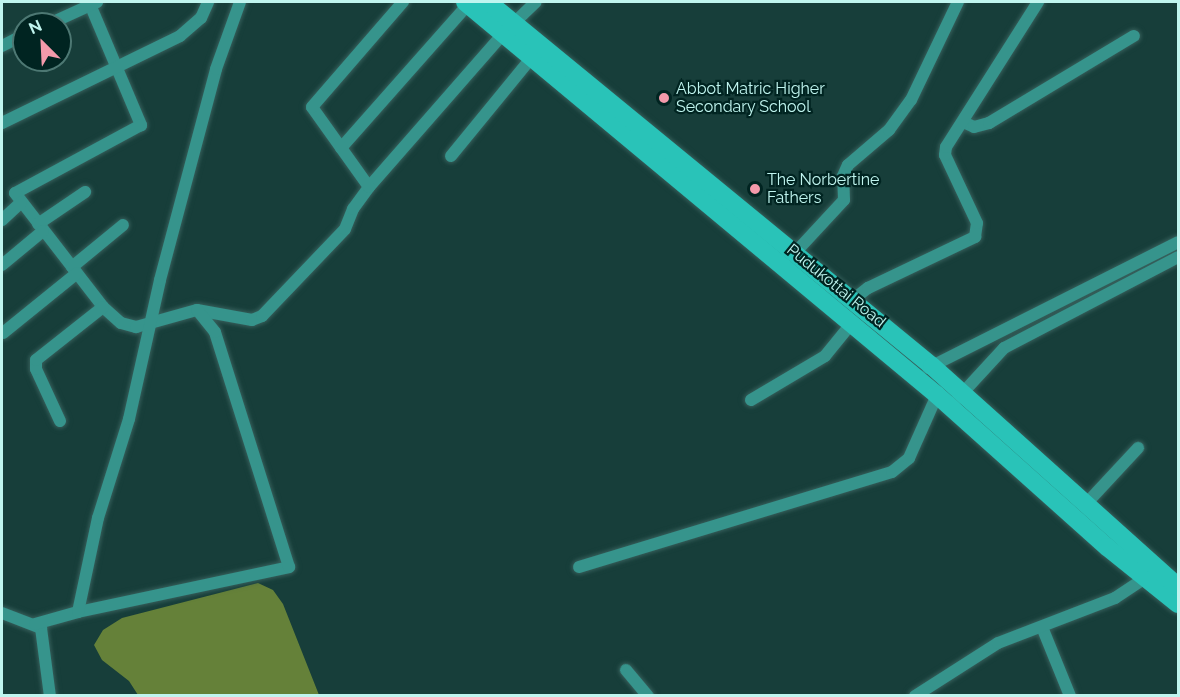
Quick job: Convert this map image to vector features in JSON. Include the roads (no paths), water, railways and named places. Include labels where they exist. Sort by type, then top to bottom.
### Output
[{"type":"highway","name":"Pudukottai Road","points":[[468,2],[509,28],[643,141],[851,324],[914,375],[950,398],[1085,505],[1179,604]]},
{"type":"highway","name":"Pudukottai Road","points":[[488,2],[532,57],[793,255],[932,366],[950,398],[1151,574],[1179,587]]},
{"type":"street","points":[[2,123],[194,27],[208,2]]},
{"type":"street","points":[[78,612],[98,518],[129,419],[152,325],[160,280],[216,69],[240,2]]},
{"type":"street","points":[[369,187],[312,107],[403,2]]},
{"type":"street","points":[[340,148],[468,2]]},
{"type":"street","points":[[72,13],[93,3],[141,125],[16,190],[21,202],[103,307],[131,326],[152,325],[197,310],[252,320],[262,316],[345,229],[353,209],[369,187],[509,28],[536,2]]},
{"type":"street","points":[[793,255],[844,200],[843,176],[848,165],[889,130],[911,100],[958,2]]},
{"type":"street","points":[[850,302],[868,288],[975,237],[977,223],[945,155],[946,147],[1038,2]]},
{"type":"street","points":[[963,122],[974,127],[989,123],[1134,36]]},
{"type":"street","points":[[451,156],[532,57]]},
{"type":"street","points":[[2,265],[41,227],[85,192]]},
{"type":"street","points":[[2,220],[21,202]]},
{"type":"street","points":[[3,333],[123,225]]},
{"type":"street","points":[[914,375],[1179,242]]},
{"type":"street","points":[[579,567],[892,472],[909,458],[950,398],[1004,348],[1179,256]]},
{"type":"street","points":[[60,421],[36,360],[103,307]]},
{"type":"street","points":[[2,614],[35,624],[78,612],[289,567],[215,332],[197,310]]},
{"type":"street","points":[[751,400],[825,356],[851,324]]},
{"type":"street","points":[[1085,505],[1138,448]]},
{"type":"street","points":[[917,695],[998,643],[1115,598],[1151,574]]},
{"type":"street","points":[[35,624],[45,642],[50,696]]},
{"type":"street","points":[[1042,627],[1070,696]]},
{"type":"street","points":[[626,670],[648,696]]},
{"type":"place","name":"Abbot Matric Higher Secondary School","points":[[664,98]]},
{"type":"place","name":"The Norbertine Fathers","points":[[755,189]]}]
